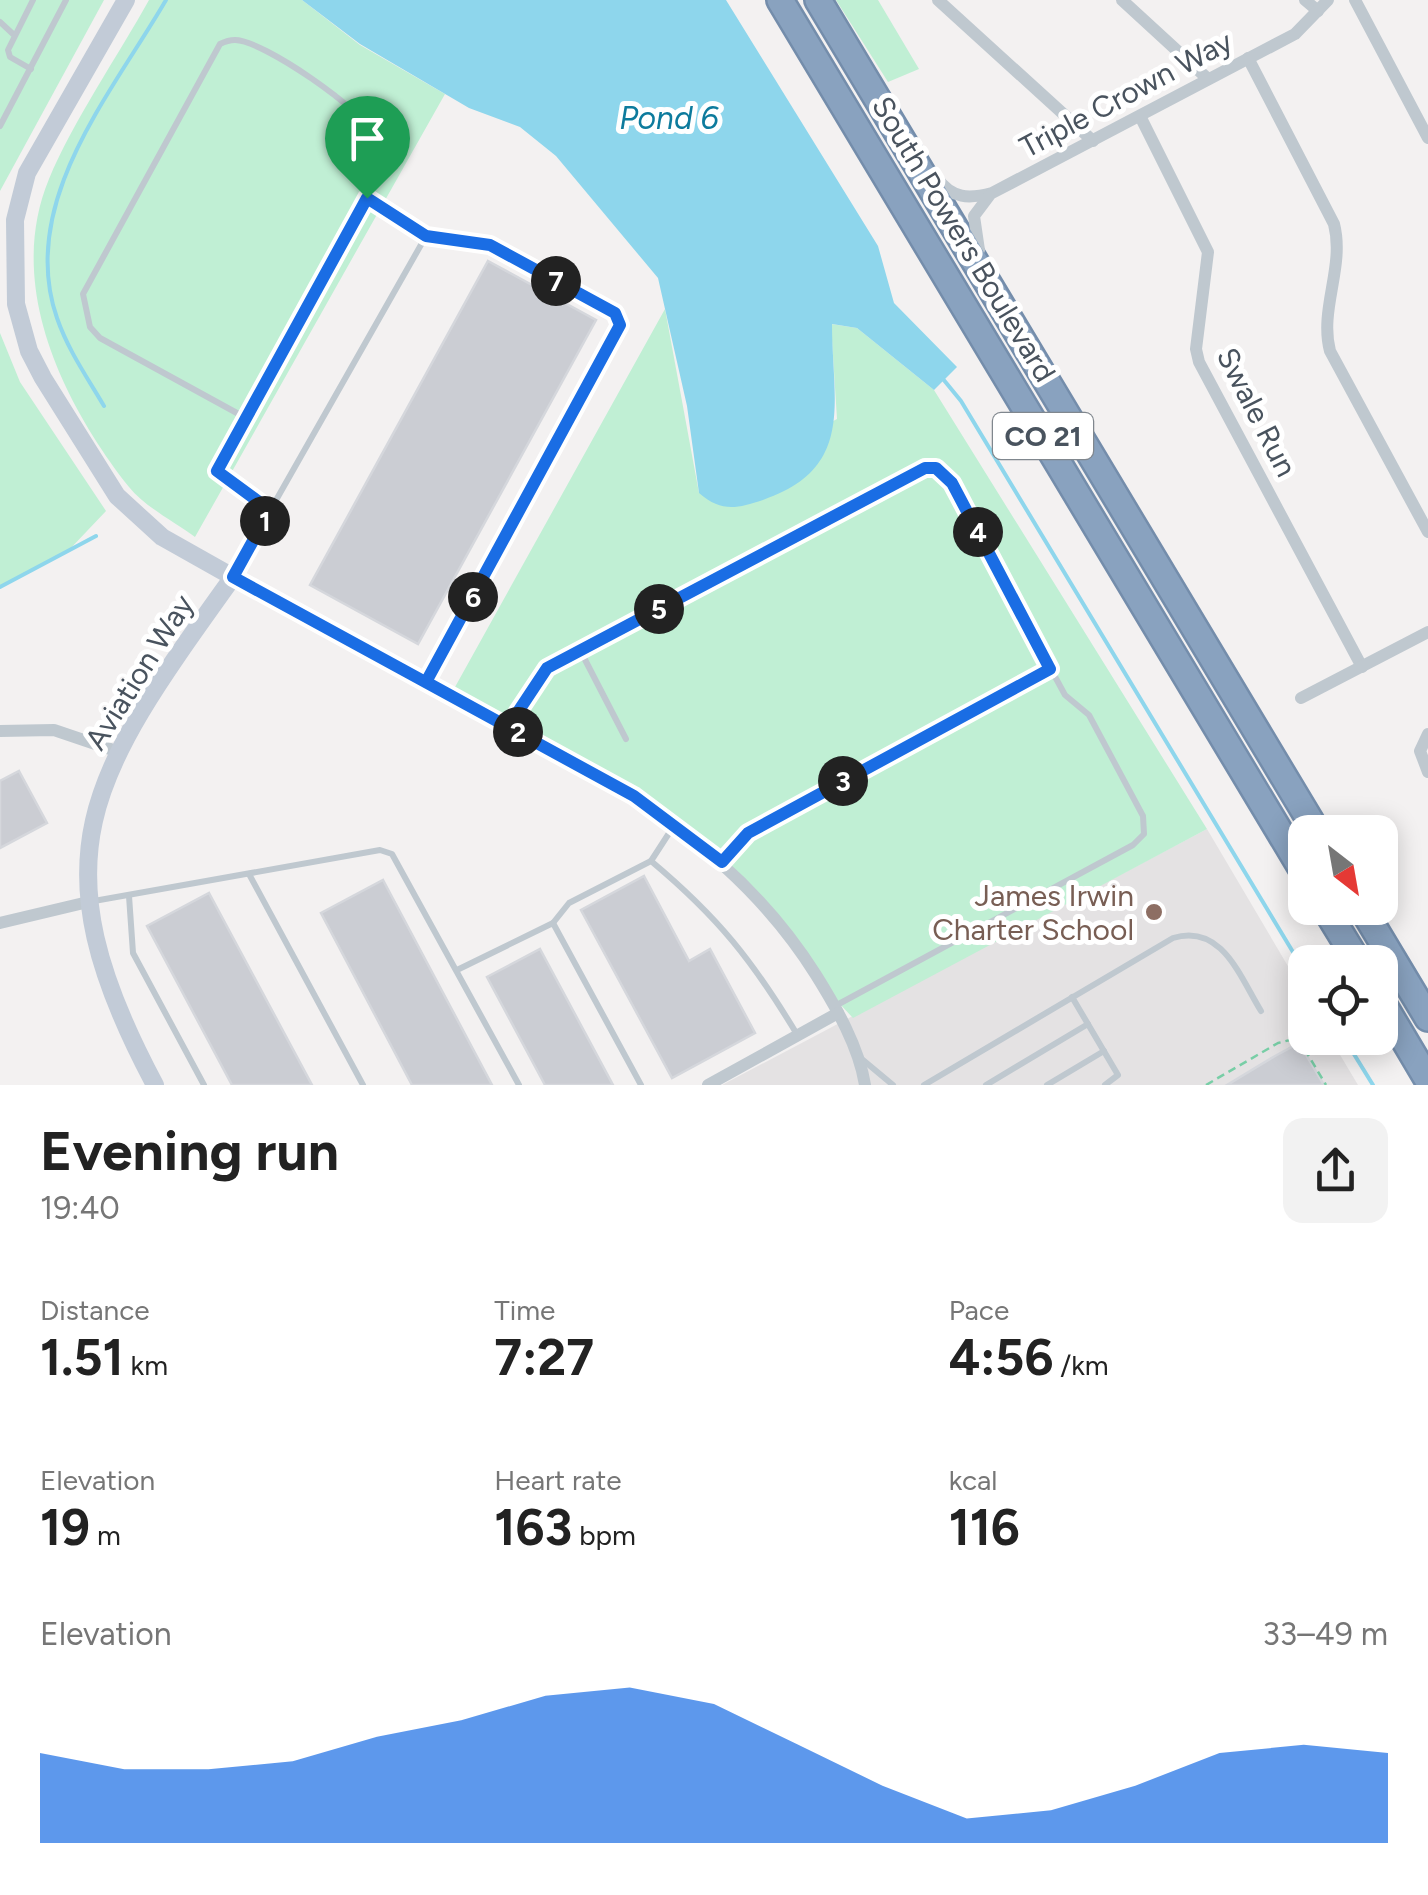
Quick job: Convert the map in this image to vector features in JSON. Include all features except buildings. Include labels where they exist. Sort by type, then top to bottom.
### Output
[{"type":"highway","name":"South Powers Boulevard","points":[[780,0],[1288,846]]},
{"type":"highway","name":"South Powers Boulevard","points":[[818,0],[1307,815]]},
{"type":"highway","points":[[1372,925],[1428,1018]]},
{"type":"highway","points":[[1398,1030],[1424,1073]]},
{"type":"street","points":[[126,0],[27,173],[6,248],[29,351],[103,477],[131,511],[162,537],[676,823],[722,862],[782,927],[836,1010],[865,1085]]},
{"type":"street","points":[[938,0],[1092,141]]},
{"type":"street","points":[[1122,0],[1208,79]]},
{"type":"street","points":[[1306,0],[1318,11]]},
{"type":"street","name":"Triple Crown Way","points":[[992,194],[1295,34],[1328,0]]},
{"type":"street","points":[[1356,0],[1428,138]]},
{"type":"street","points":[[1248,58],[1334,224],[1338,249],[1326,323],[1330,351],[1428,532]]},
{"type":"street","points":[[866,78],[944,187],[963,197],[992,194]]},
{"type":"street","name":"Swale Run","points":[[1140,116],[1208,252],[1196,350],[1200,362],[1362,667]]},
{"type":"street","points":[[992,194],[974,216],[974,241],[1028,350]]},
{"type":"street","name":"Aviation Way","points":[[155,1085],[110,996],[88,902],[93,824],[116,752],[233,577]]},
{"type":"street","points":[[1301,698],[1428,632]]},
{"type":"street","points":[[0,731],[54,730],[116,752]]},
{"type":"street","points":[[1428,734],[1420,751],[1428,772]]},
{"type":"street","points":[[0,922],[88,902]]},
{"type":"street","points":[[708,1085],[799,1036],[836,1010]]},
{"type":"lane","points":[[31,69],[10,57],[8,50],[33,0]]},
{"type":"lane","points":[[0,126],[66,0]]},
{"type":"lane","points":[[0,22],[13,34]]},
{"type":"lane","points":[[246,418],[100,338],[90,327],[83,294],[220,44],[233,39],[247,42],[317,81],[374,132],[378,146],[367,198],[217,471],[270,510]]},
{"type":"lane","points":[[367,198],[426,236],[490,245],[615,313],[620,325],[426,682]]},
{"type":"lane","points":[[233,577],[426,236]]},
{"type":"lane","points":[[508,727],[541,673],[925,468],[936,468],[952,483],[1065,695],[1090,714],[1144,816],[1144,834],[1134,845],[836,1010]]},
{"type":"lane","points":[[580,650],[626,739]]},
{"type":"lane","points":[[722,862],[748,833],[1050,669]]},
{"type":"lane","points":[[457,970],[553,924],[568,903],[651,861],[676,823]]},
{"type":"lane","points":[[88,902],[380,850],[392,854],[518,1085]]},
{"type":"lane","points":[[651,861],[706,906],[736,940],[799,1036]]},
{"type":"lane","points":[[249,874],[362,1085]]},
{"type":"lane","points":[[130,896],[133,953],[204,1085]]},
{"type":"lane","points":[[553,924],[641,1085]]},
{"type":"lane","points":[[924,1085],[1173,938],[1189,933],[1202,934],[1221,947],[1261,1011]]},
{"type":"lane","points":[[1072,997],[1118,1075],[1104,1085]]},
{"type":"lane","points":[[986,1085],[1088,1024]]},
{"type":"lane","points":[[1048,1085],[1104,1051]]},
{"type":"lane","points":[[856,1054],[892,1085]]},
{"type":"path","points":[[1206,1085],[1270,1047],[1298,1038],[1326,1085]]},
{"type":"path","points":[[1270,1047],[1275,1056]]},
{"type":"path","points":[[1238,1066],[1243,1075]]},
{"type":"shaded area","name":"James Irwin Charter School","points":[[1207,829],[1288,966],[1288,1055],[1340,1055],[1358,1085],[722,1085]]},
{"type":"green space","points":[[0,0],[104,0],[0,191]]},
{"type":"green space","points":[[149,0],[302,0],[360,45],[445,94],[195,537],[129,487],[82,418],[48,341],[38,301],[34,260],[37,219],[49,179]]},
{"type":"green space","points":[[836,0],[878,0],[919,69],[888,82]]},
{"type":"green space","points":[[665,309],[699,493],[837,419],[831,324],[857,328],[934,390],[1207,829],[853,1018],[822,985],[782,927],[676,823],[455,687]]},
{"type":"green space","points":[[0,333],[20,382],[106,511],[68,551],[0,586]]},
{"type":"water","name":"Pond 6","points":[[302,0],[726,0],[878,246],[894,303],[957,367],[934,390],[857,328],[832,324],[835,406],[826,451],[813,470],[793,486],[763,500],[729,507],[714,503],[699,493],[687,406],[658,278],[556,156],[520,127],[469,108],[360,44]]},
{"type":"waterway","points":[[104,406],[57,318],[48,275],[50,233],[60,191],[76,151],[166,0]]},
{"type":"waterway","points":[[943,379],[961,401],[1289,945]]},
{"type":"waterway","points":[[0,587],[96,536]]},
{"type":"waterway","points":[[1354,1055],[1373,1085]]},
{"type":"place","name":"James Irwin Charter School","points":[[1154,912]]},
{"type":"route","points":[[367,198],[426,236],[490,245],[615,313],[620,325],[426,682],[508,727],[547,668],[925,468],[936,468],[952,483],[1050,669],[748,833],[722,862],[676,823],[634,796],[233,577],[270,510],[217,471],[367,198]]}]
